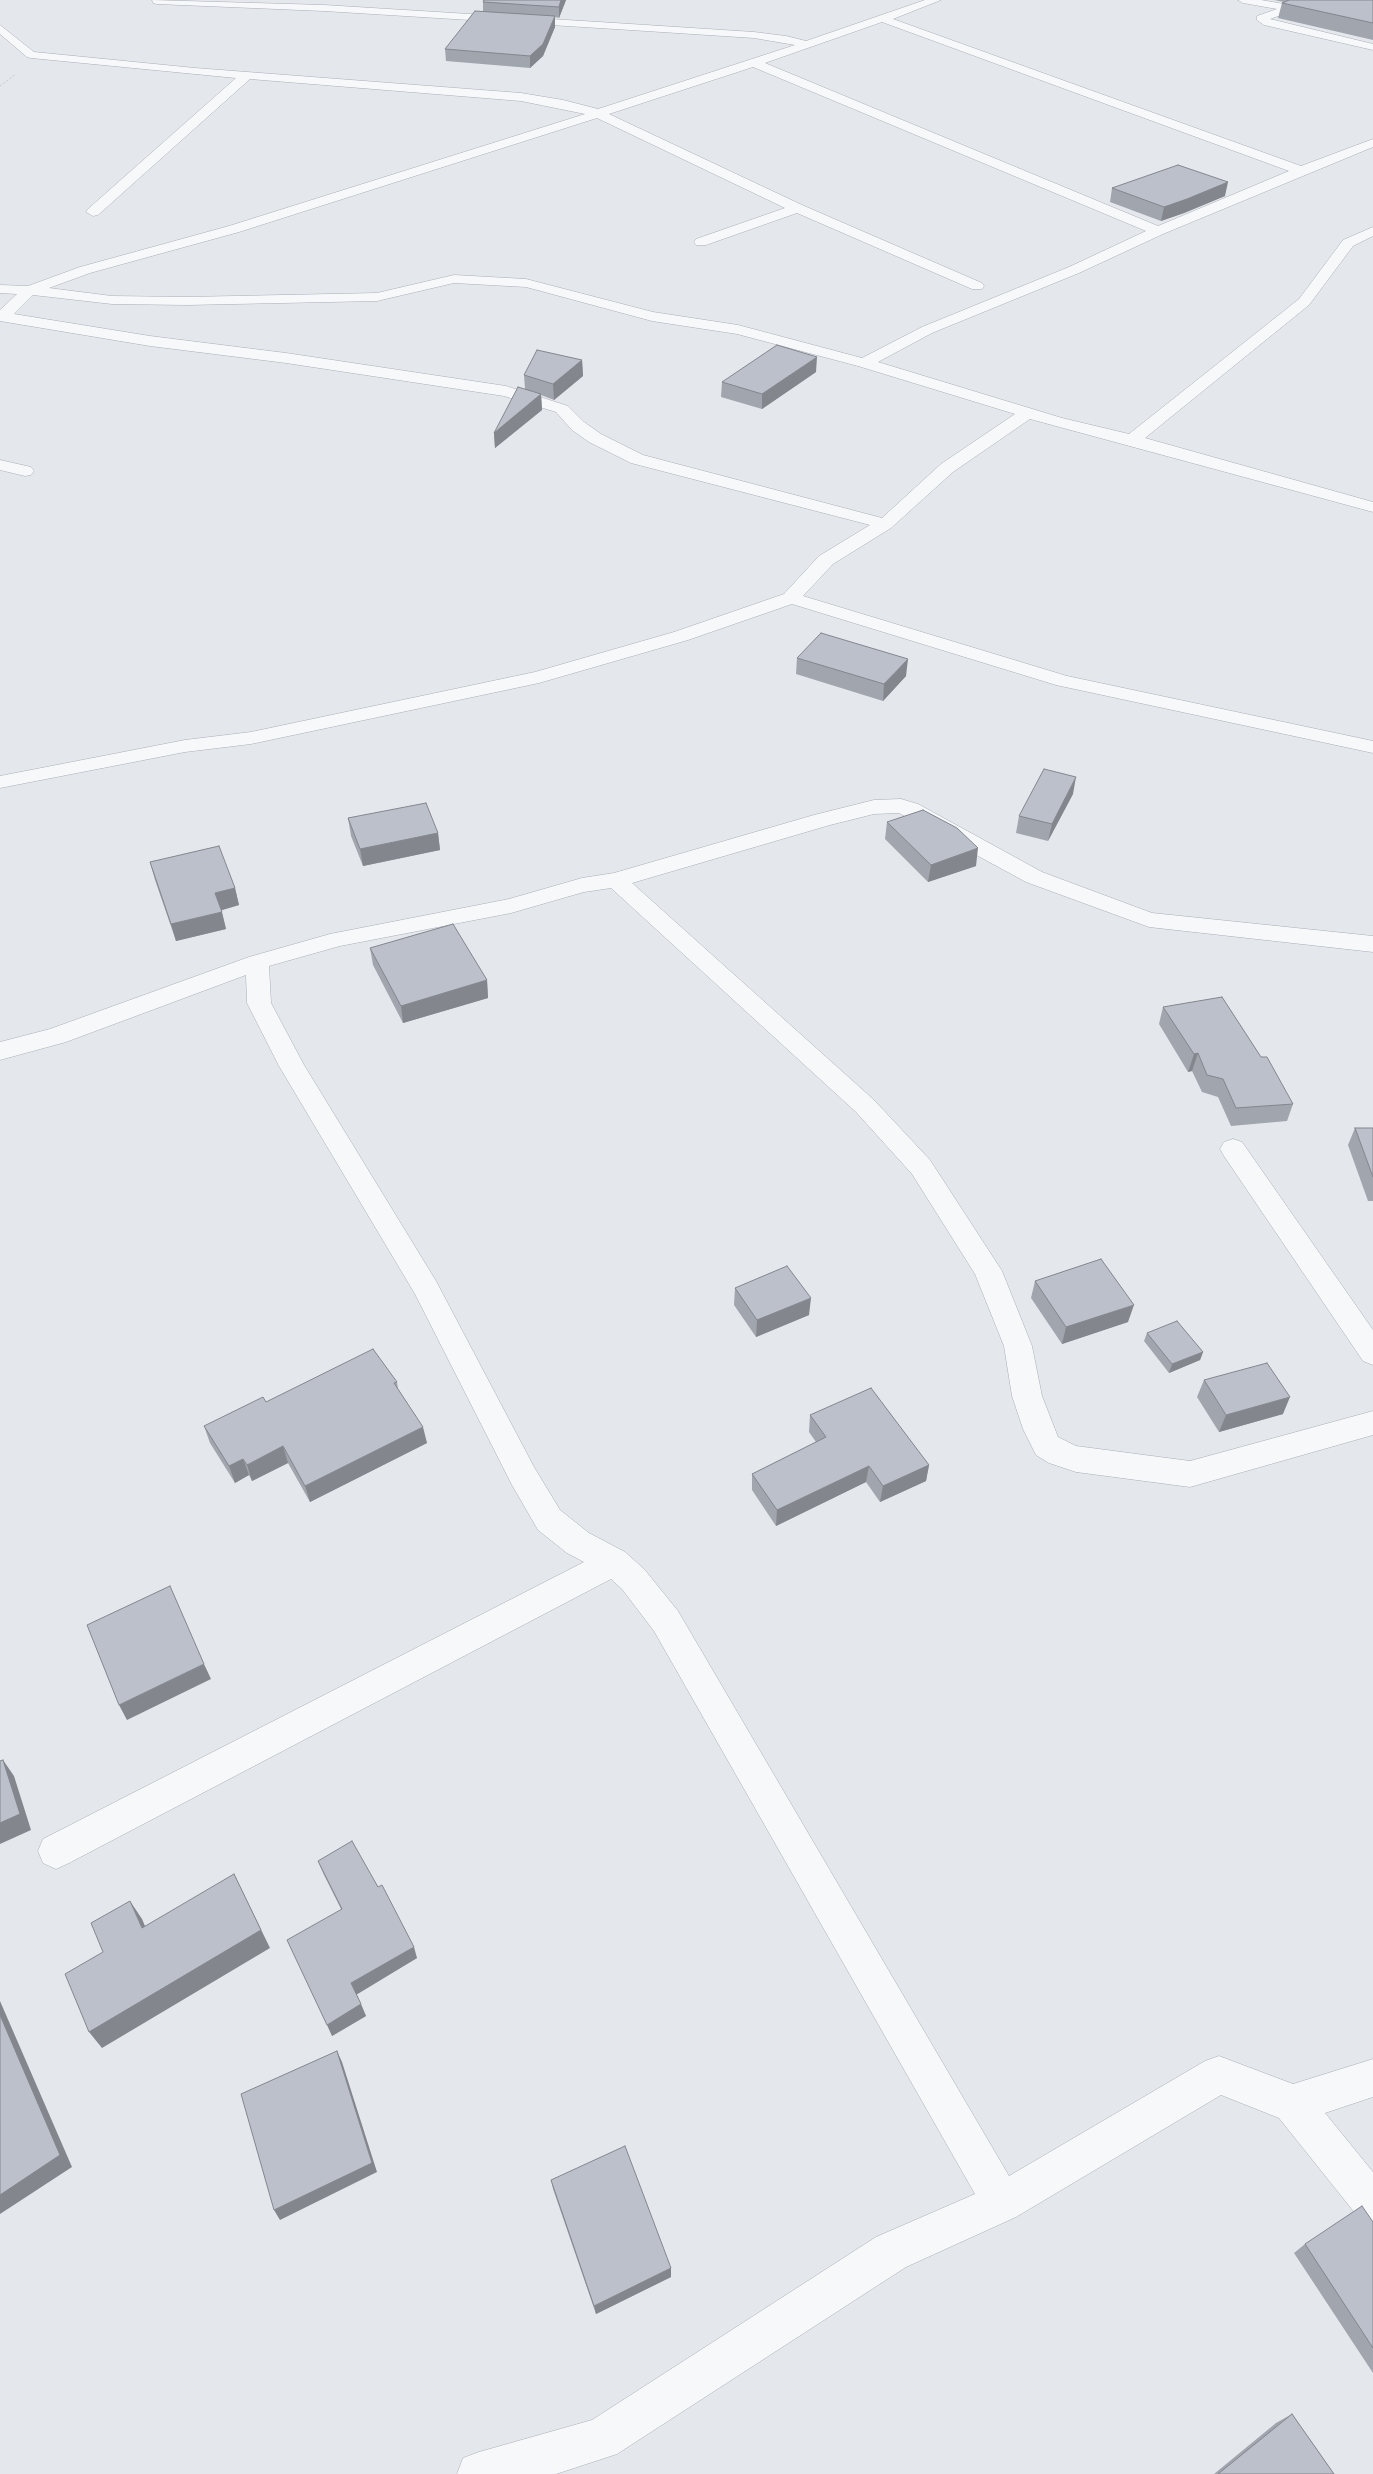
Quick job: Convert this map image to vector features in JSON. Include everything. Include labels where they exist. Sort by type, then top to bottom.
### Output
[{"type":"street","points":[[1,316],[29,290],[85,270],[234,228],[436,166],[754,63],[803,44],[936,0]]},
{"type":"street","points":[[1243,0],[1288,8]]},
{"type":"street","points":[[1318,0],[1261,18],[1268,23],[1373,47]]},
{"type":"street","points":[[157,1],[324,8],[754,35],[786,39],[803,44]]},
{"type":"street","points":[[880,18],[1301,171]]},
{"type":"street","points":[[0,28],[31,55],[246,76],[305,79],[521,97],[563,104],[597,113],[797,208],[977,286]]},
{"type":"street","points":[[754,63],[1158,231]]},
{"type":"street","points":[[93,212],[246,76]]},
{"type":"street","points":[[864,363],[927,330],[1074,270],[1158,231],[1301,171],[1373,143]]},
{"type":"street","points":[[701,242],[797,208]]},
{"type":"street","points":[[1132,440],[1304,302],[1348,243],[1373,231]]},
{"type":"street","points":[[0,289],[29,290],[135,301],[368,298],[386,296],[444,280],[490,280],[526,283],[652,316],[738,330],[864,363],[1028,413],[1373,507]]},
{"type":"street","points":[[1,316],[150,341],[286,358],[506,391],[562,409],[578,426],[590,434],[637,458],[885,524]]},
{"type":"street","points":[[0,782],[186,746],[251,738],[539,677],[681,636],[791,598],[826,560],[885,524],[947,468],[1028,413]]},
{"type":"street","points":[[0,466],[25,471]]},
{"type":"street","points":[[791,598],[1063,681],[1373,747]]},
{"type":"street","points":[[0,1051],[57,1036],[257,962],[338,939],[475,914],[542,898],[582,885],[616,880],[822,820],[874,807],[901,806],[910,809],[932,823],[1034,877],[1149,920],[1373,944]]},
{"type":"street","points":[[616,880],[864,1106],[921,1167],[988,1271],[1018,1346],[1027,1396],[1038,1429],[1047,1446],[1060,1454],[1076,1459],[1190,1474],[1373,1422]]},
{"type":"street","points":[[257,962],[259,1003],[263,1011],[292,1066],[426,1289],[523,1476],[549,1520],[578,1542],[614,1562],[633,1579],[666,1621],[1002,2203]]},
{"type":"street","points":[[1233,1149],[1373,1353]]},
{"type":"street","points":[[56,1851],[614,1562]]},
{"type":"street","points":[[479,2474],[602,2439],[744,2349],[891,2252],[1002,2203],[1219,2075],[1293,2104],[1373,2204]]},
{"type":"street","points":[[1293,2104],[1373,2078]]},
{"type":"building","points":[[484,0],[561,0],[559,7],[483,2]]},
{"type":"building","points":[[1289,0],[1373,0],[1373,23],[1282,3]]},
{"type":"building","points":[[475,11],[555,16],[543,44],[530,56],[445,49]]},
{"type":"building","points":[[1178,165],[1228,182],[1164,207],[1112,188]]},
{"type":"building","points":[[777,345],[817,357],[762,394],[722,382]]},
{"type":"building","points":[[537,350],[582,360],[553,384],[524,375]]},
{"type":"building","points":[[518,387],[541,394],[494,433]]},
{"type":"building","points":[[821,633],[908,659],[884,684],[797,658]]},
{"type":"building","points":[[1044,769],[1076,777],[1052,824],[1019,816]]},
{"type":"building","points":[[426,803],[438,833],[360,849],[348,818]]},
{"type":"building","points":[[923,810],[957,828],[978,848],[931,865],[887,822]]},
{"type":"building","points":[[219,846],[235,888],[215,893],[222,912],[171,924],[150,862]]},
{"type":"building","points":[[453,924],[487,980],[401,1006],[370,948]]},
{"type":"building","points":[[1222,997],[1261,1057],[1267,1057],[1293,1104],[1236,1108],[1223,1079],[1207,1075],[1198,1053],[1194,1054],[1163,1007]]},
{"type":"building","points":[[1355,1128],[1373,1128],[1373,1177]]},
{"type":"building","points":[[1101,1259],[1134,1305],[1066,1327],[1035,1281]]},
{"type":"building","points":[[787,1266],[811,1298],[757,1320],[735,1288]]},
{"type":"building","points":[[1177,1321],[1203,1352],[1172,1364],[1147,1333]]},
{"type":"building","points":[[373,1349],[397,1382],[394,1383],[423,1427],[305,1486],[283,1446],[247,1465],[243,1459],[229,1466],[204,1426],[263,1397],[266,1402]]},
{"type":"building","points":[[1267,1363],[1290,1397],[1226,1415],[1204,1380]]},
{"type":"building","points":[[871,1388],[929,1465],[883,1486],[869,1466],[777,1510],[752,1474],[826,1437],[810,1415]]},
{"type":"building","points":[[170,1586],[204,1664],[119,1705],[87,1625]]},
{"type":"building","points":[[3,1760],[20,1814],[0,1823],[0,1761]]},
{"type":"building","points":[[352,1841],[378,1887],[382,1885],[414,1947],[351,1983],[361,2004],[327,2025],[287,1940],[342,1909],[318,1861]]},
{"type":"building","points":[[234,1874],[261,1930],[89,2032],[65,1974],[103,1952],[91,1923],[130,1901],[142,1928]]},
{"type":"building","points":[[0,2015],[60,2155],[0,2195]]},
{"type":"building","points":[[337,2051],[372,2163],[274,2210],[241,2094]]},
{"type":"building","points":[[625,2146],[671,2268],[594,2306],[551,2180]]},
{"type":"building","points":[[1362,2206],[1373,2222],[1373,2348],[1305,2244]]},
{"type":"building","points":[[1292,2414],[1334,2474],[1218,2474]]}]
